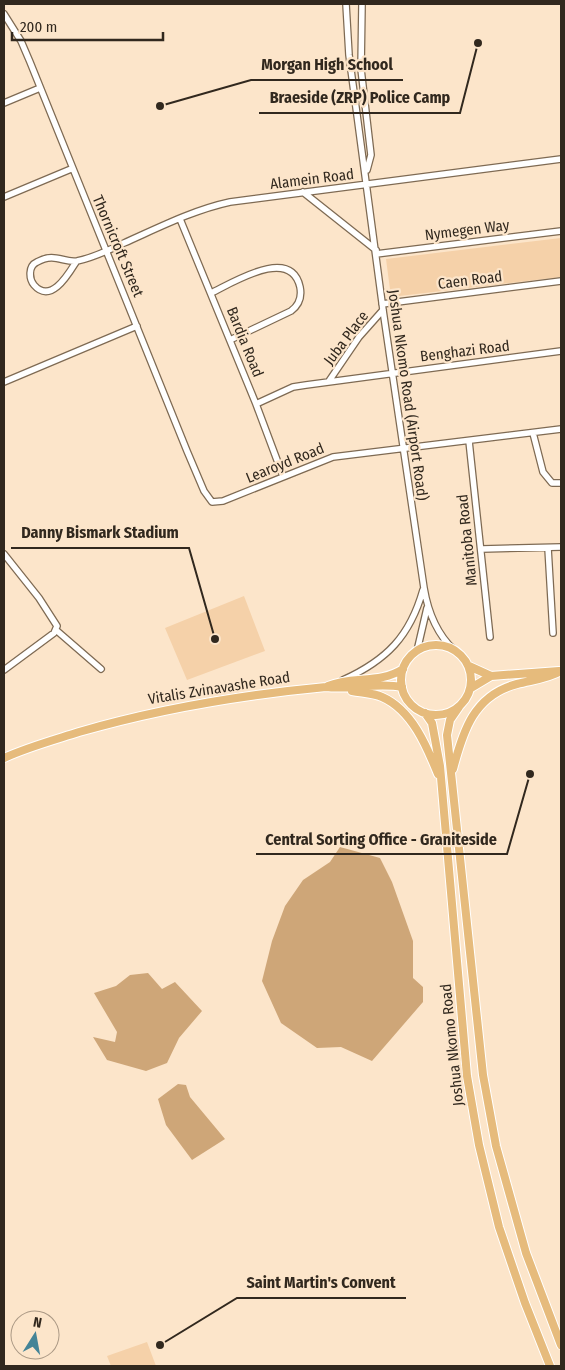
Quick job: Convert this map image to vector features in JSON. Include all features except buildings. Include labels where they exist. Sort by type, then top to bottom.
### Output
[{"type":"main road","points":[[491,676],[468,666],[454,650],[436,645],[417,651],[406,662],[403,669],[402,687],[410,703],[425,713],[442,715],[458,707],[464,702],[471,688],[491,676],[561,671]]},
{"type":"main road","points":[[468,666],[471,688]]},
{"type":"main road","name":"Vitalis Zvinavashe Road","points":[[4,758],[43,743],[136,716],[214,700],[326,687],[391,677],[403,669]]},
{"type":"main road","points":[[451,774],[462,733],[468,720],[484,701],[512,685],[549,677],[561,671]]},
{"type":"main road","name":"Vitalis Zvinavashe Road","points":[[340,685],[391,685],[402,687]]},
{"type":"main road","points":[[340,685],[375,695],[390,702],[410,722],[423,741],[441,781]]},
{"type":"main road","name":"Joshua Nkomo Road","points":[[458,707],[448,726],[451,774],[484,1075],[496,1146],[526,1253],[561,1345]]},
{"type":"main road","name":"Joshua Nkomo Road","points":[[425,713],[432,723],[436,740],[467,1076],[479,1145],[499,1227],[524,1303],[550,1366]]},
{"type":"street","points":[[346,4],[349,55],[367,184]]},
{"type":"street","points":[[362,4],[361,69],[371,155],[368,164],[367,184]]},
{"type":"street","name":"Thornicroft Street","points":[[4,14],[21,41],[71,169],[108,250],[204,491]]},
{"type":"street","points":[[4,103],[40,88]]},
{"type":"street","name":"Alamein Road","points":[[76,262],[67,278],[56,289],[43,290],[37,288],[31,280],[31,270],[37,261],[57,257],[76,262],[180,219],[230,202],[561,159]]},
{"type":"street","points":[[4,197],[71,169]]},
{"type":"street","name":"Joshua Nkomo Road (Airport Road)","points":[[367,184],[391,373],[427,608]]},
{"type":"street","points":[[304,192],[376,252]]},
{"type":"street","name":"Bardia Road","points":[[180,219],[256,404],[283,476]]},
{"type":"street","name":"Nymegen Way","points":[[376,252],[561,231]]},
{"type":"street","points":[[211,293],[274,267],[289,269],[297,277],[300,290],[298,305],[292,311],[230,340]]},
{"type":"street","name":"Caen Road","points":[[382,307],[561,281]]},
{"type":"street","name":"Juba Place","points":[[329,381],[382,307]]},
{"type":"street","points":[[4,382],[137,326]]},
{"type":"street","name":"Benghazi Road","points":[[256,404],[293,387],[561,351]]},
{"type":"street","name":"Learoyd Road","points":[[204,491],[212,502],[218,503],[332,457],[561,429]]},
{"type":"street","points":[[533,433],[543,472],[552,483],[561,483]]},
{"type":"street","name":"Manitoba Road","points":[[469,441],[490,637]]},
{"type":"street","points":[[482,549],[561,547]]},
{"type":"street","points":[[548,548],[553,633]]},
{"type":"street","points":[[4,554],[56,623],[55,632],[4,670]]},
{"type":"street","points":[[340,685],[374,664],[389,652],[411,623],[424,588]]},
{"type":"street","points":[[427,608],[440,634],[454,650]]},
{"type":"street","points":[[417,651],[427,608]]},
{"type":"street","points":[[55,632],[101,669]]},
{"type":"shaded area","points":[[561,238],[561,277],[391,297],[386,259]]},
{"type":"shaded area","points":[[244,596],[265,651],[187,680],[165,628]]},
{"type":"shaded area","points":[[340,847],[380,858],[392,882],[413,941],[413,978],[423,987],[423,1002],[372,1061],[341,1047],[317,1048],[281,1023],[262,981],[272,941],[285,906],[303,880],[330,862]]},
{"type":"shaded area","points":[[148,973],[162,989],[175,982],[202,1011],[179,1038],[167,1063],[146,1071],[107,1060],[93,1037],[115,1042],[117,1032],[94,993],[116,986],[130,975]]},
{"type":"shaded area","points":[[178,1084],[186,1085],[190,1097],[225,1139],[192,1160],[166,1125],[158,1099]]},
{"type":"shaded area","points":[[147,1342],[156,1366],[111,1366],[107,1356]]},
{"type":"place","name":"Braeside (ZRP) Police Camp","points":[[478,43]]},
{"type":"place","name":"Morgan High School","points":[[160,106]]},
{"type":"place","name":"Danny Bismark Stadium","points":[[215,639]]},
{"type":"place","name":"Central Sorting Office - Graniteside","points":[[530,774]]},
{"type":"place","name":"Saint Martin's Convent","points":[[160,1345]]}]
